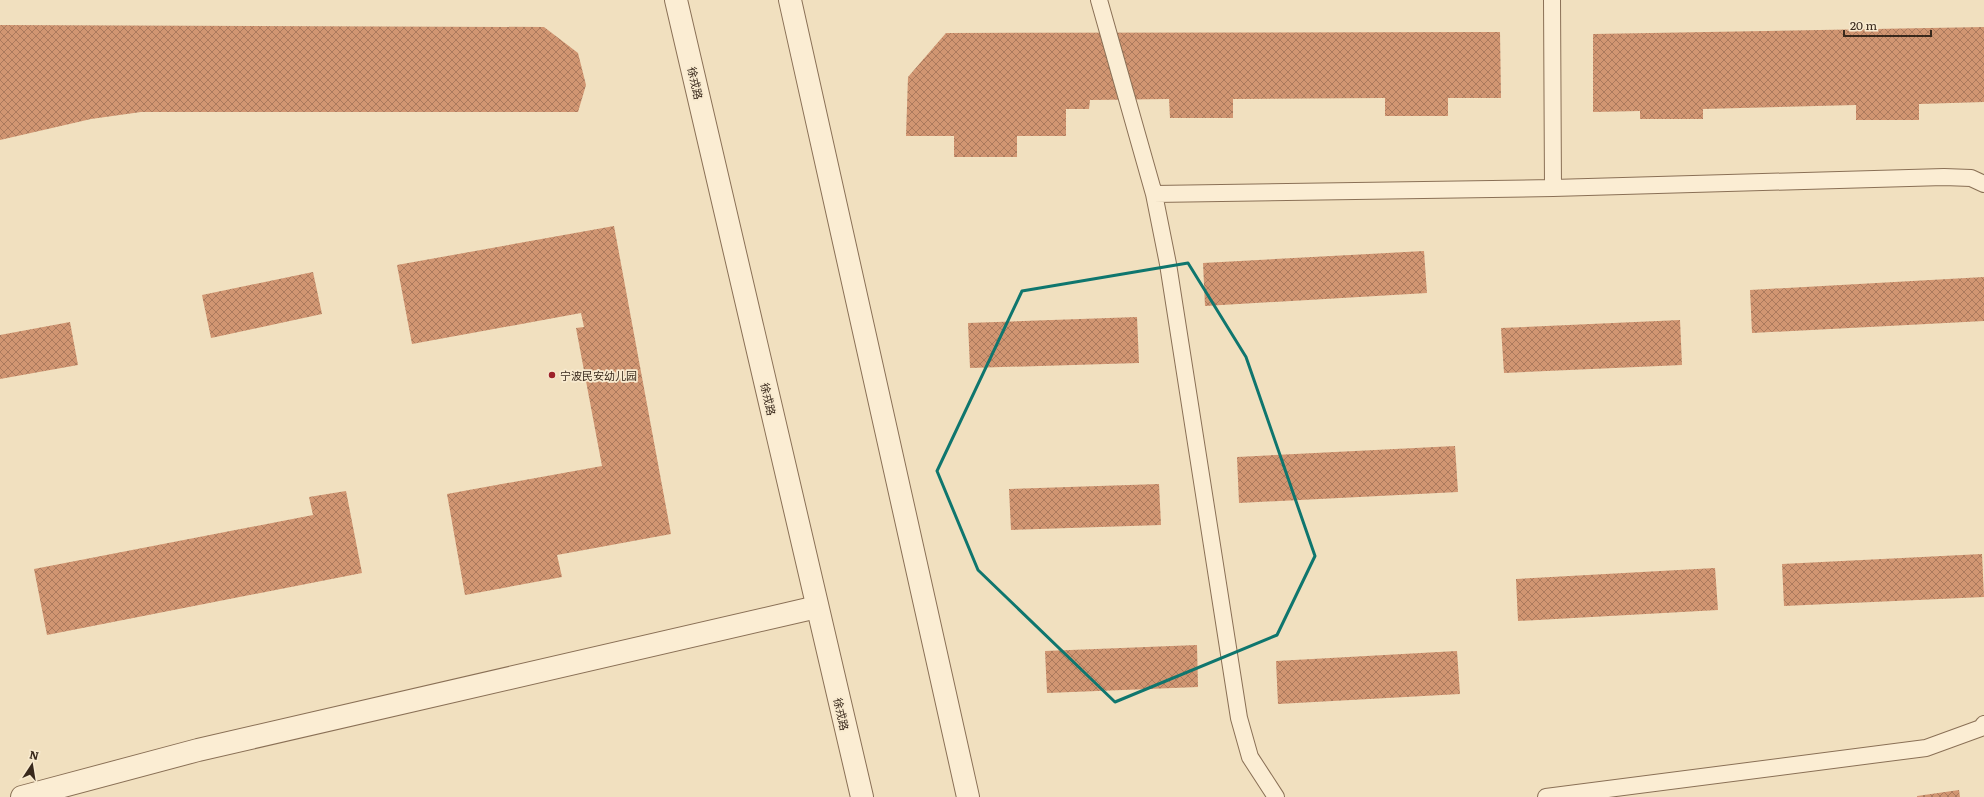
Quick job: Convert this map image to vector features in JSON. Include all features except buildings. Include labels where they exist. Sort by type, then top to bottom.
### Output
[{"type":"street","name":"徐戎路","points":[[676,0],[862,797]]},
{"type":"street","points":[[790,0],[968,797]]},
{"type":"street","points":[[22,797],[198,750],[817,607]]},
{"type":"lane","points":[[1099,0],[1154,194],[1168,264],[1239,718],[1250,757],[1276,797]]},
{"type":"lane","points":[[1552,0],[1553,188]]},
{"type":"lane","points":[[1154,194],[1553,188],[1944,177],[1972,178],[1984,184]]},
{"type":"lane","points":[[1546,797],[1926,748],[1981,728],[1984,724]]},
{"type":"highlighted area","points":[[1188,263],[1246,357],[1315,556],[1277,635],[1115,702],[978,570],[937,471],[1022,291]]},
{"type":"place","name":"宁波民安幼儿园","points":[[552,375]]}]
